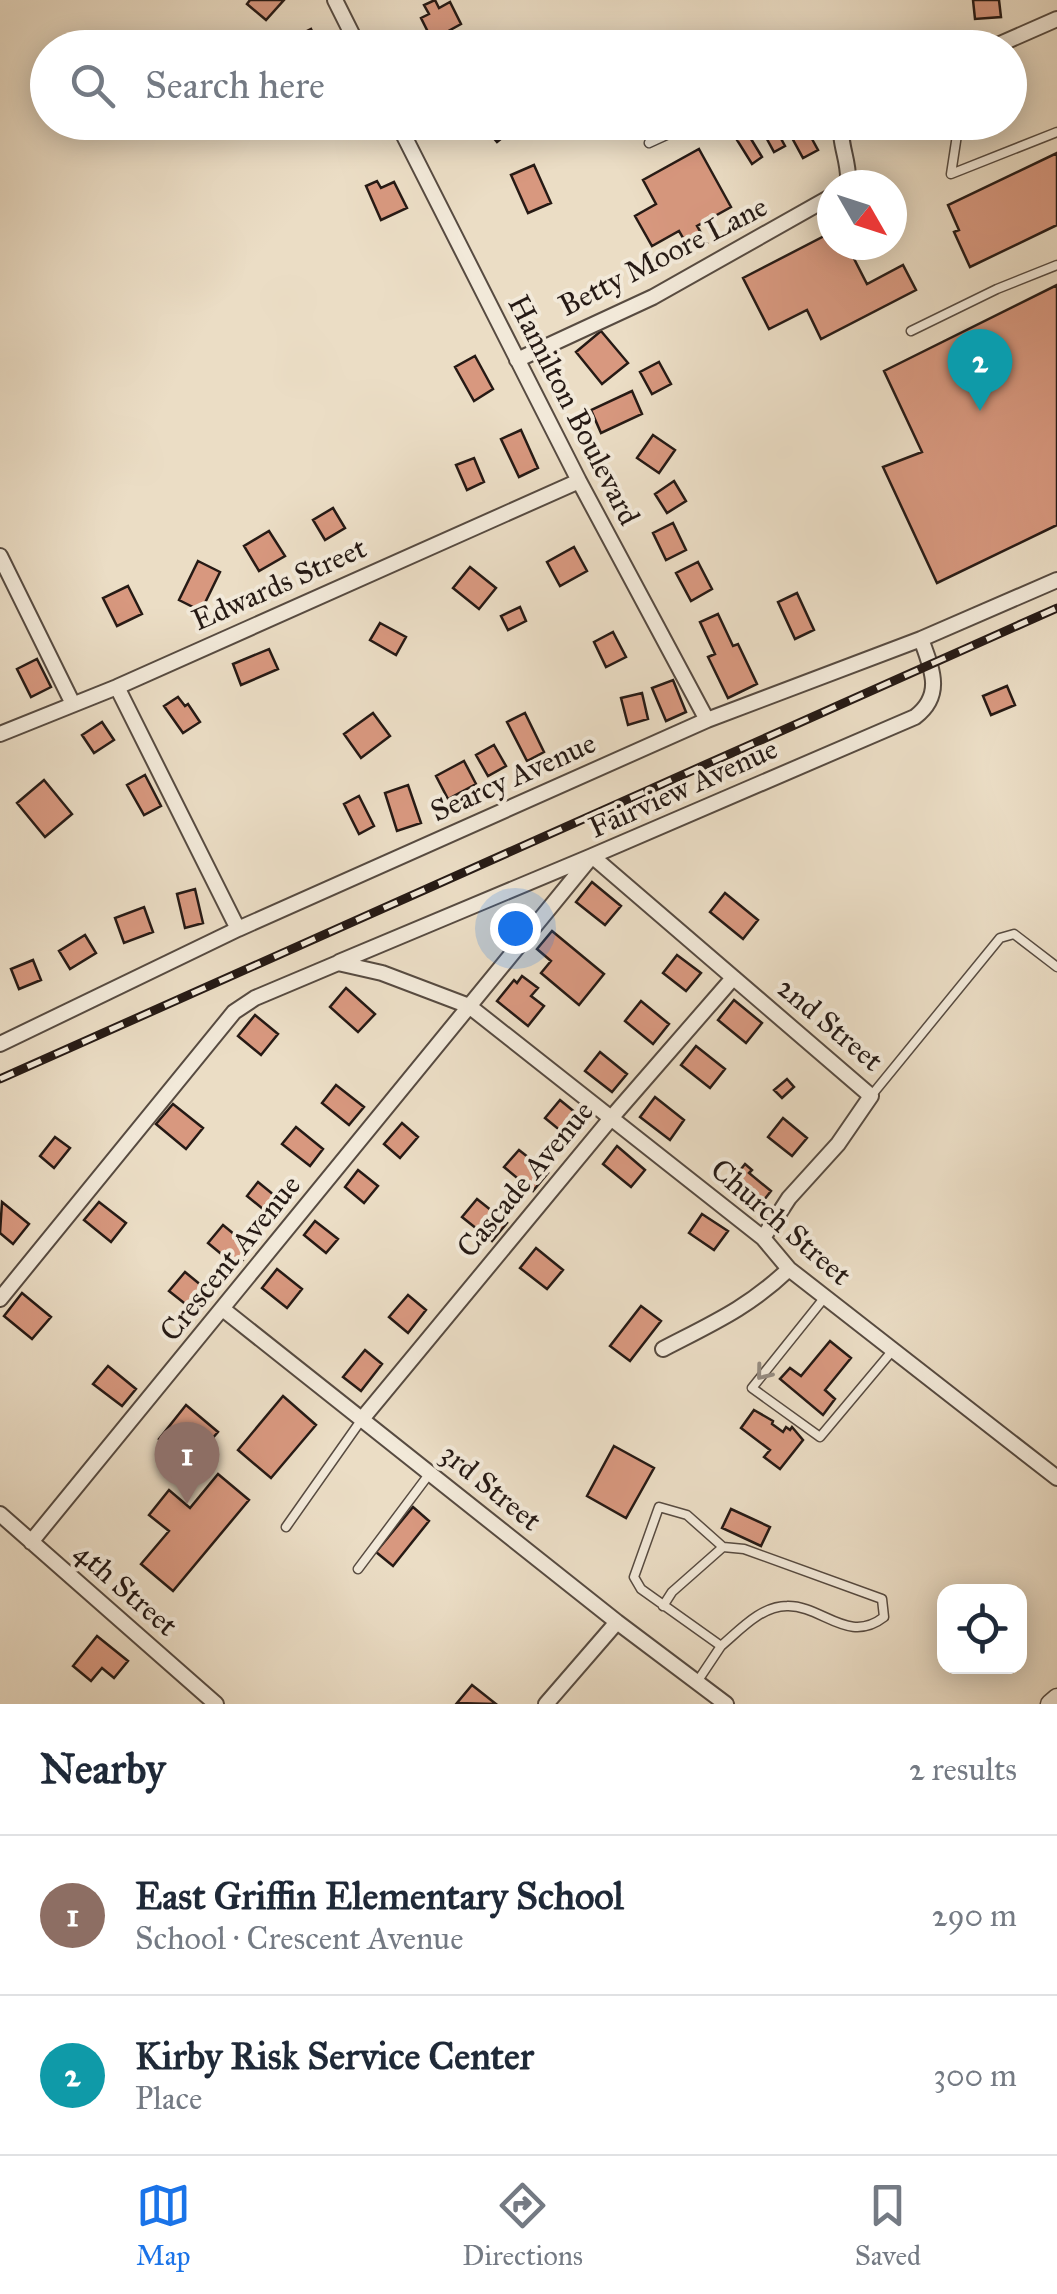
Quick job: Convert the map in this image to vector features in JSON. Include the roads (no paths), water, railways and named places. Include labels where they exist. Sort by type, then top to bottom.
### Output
[{"type":"street","points":[[334,0],[350,30]]},
{"type":"street","points":[[1027,32],[1057,19]]},
{"type":"street","name":"Hamilton Boulevard","points":[[406,140],[579,481],[707,720]]},
{"type":"street","points":[[841,140],[849,170]]},
{"type":"street","name":"Betty Moore Lane","points":[[517,360],[653,297],[817,204]]},
{"type":"street","name":"Edwards Street","points":[[0,734],[117,687],[579,481]]},
{"type":"street","points":[[0,556],[73,704]]},
{"type":"street","name":"Searcy Avenue","points":[[0,1044],[238,929],[707,720],[921,640],[1057,580]]},
{"type":"street","name":"Fairview Avenue","points":[[470,1006],[592,856],[916,718],[932,700],[934,682],[921,640]]},
{"type":"street","points":[[117,687],[238,929]]},
{"type":"street","points":[[0,1299],[234,1012],[256,998],[338,962],[592,856]]},
{"type":"street","name":"2nd Street","points":[[592,856],[871,1096]]},
{"type":"street","points":[[338,962],[382,973],[470,1006]]},
{"type":"street","name":"Cascade Avenue","points":[[362,1419],[732,978]]},
{"type":"street","name":"Church Street","points":[[470,1006],[763,1238],[789,1268],[824,1297],[1057,1478]]},
{"type":"street","name":"Crescent Avenue","points":[[31,1542],[470,1006]]},
{"type":"street","points":[[763,1238],[788,1198],[838,1144],[871,1096]]},
{"type":"street","points":[[664,1348],[761,1296],[789,1268]]},
{"type":"street","name":"3rd Street","points":[[224,1310],[726,1704]]},
{"type":"street","name":"4th Street","points":[[0,1514],[216,1704]]},
{"type":"street","points":[[546,1704],[617,1622]]},
{"type":"street","points":[[1050,1704],[1057,1698]]},
{"type":"lane","points":[[954,140],[951,174],[1057,132]]},
{"type":"lane","points":[[649,143],[656,140]]},
{"type":"lane","points":[[911,331],[997,289],[1057,266]]},
{"type":"lane","name":"2nd Street","points":[[871,1096],[1000,938],[1014,934],[1057,967]]},
{"type":"lane","points":[[824,1297],[752,1388],[820,1437],[893,1350]]},
{"type":"lane","points":[[286,1526],[362,1419]]},
{"type":"lane","points":[[358,1568],[430,1473]]},
{"type":"lane","points":[[697,1682],[721,1646],[758,1614],[788,1606],[853,1628],[872,1626],[884,1617],[885,1605],[882,1599],[744,1550],[723,1547],[688,1515],[658,1508],[634,1577],[640,1589],[721,1646]]},
{"type":"lane","points":[[664,1606],[672,1592],[723,1547]]},
{"type":"railway","points":[[0,1079],[1057,608]]},
{"type":"place","name":"Kirby Risk Service Center","points":[[980,411]]},
{"type":"place","name":"East Griffin Elementary School","points":[[187,1504]]}]
